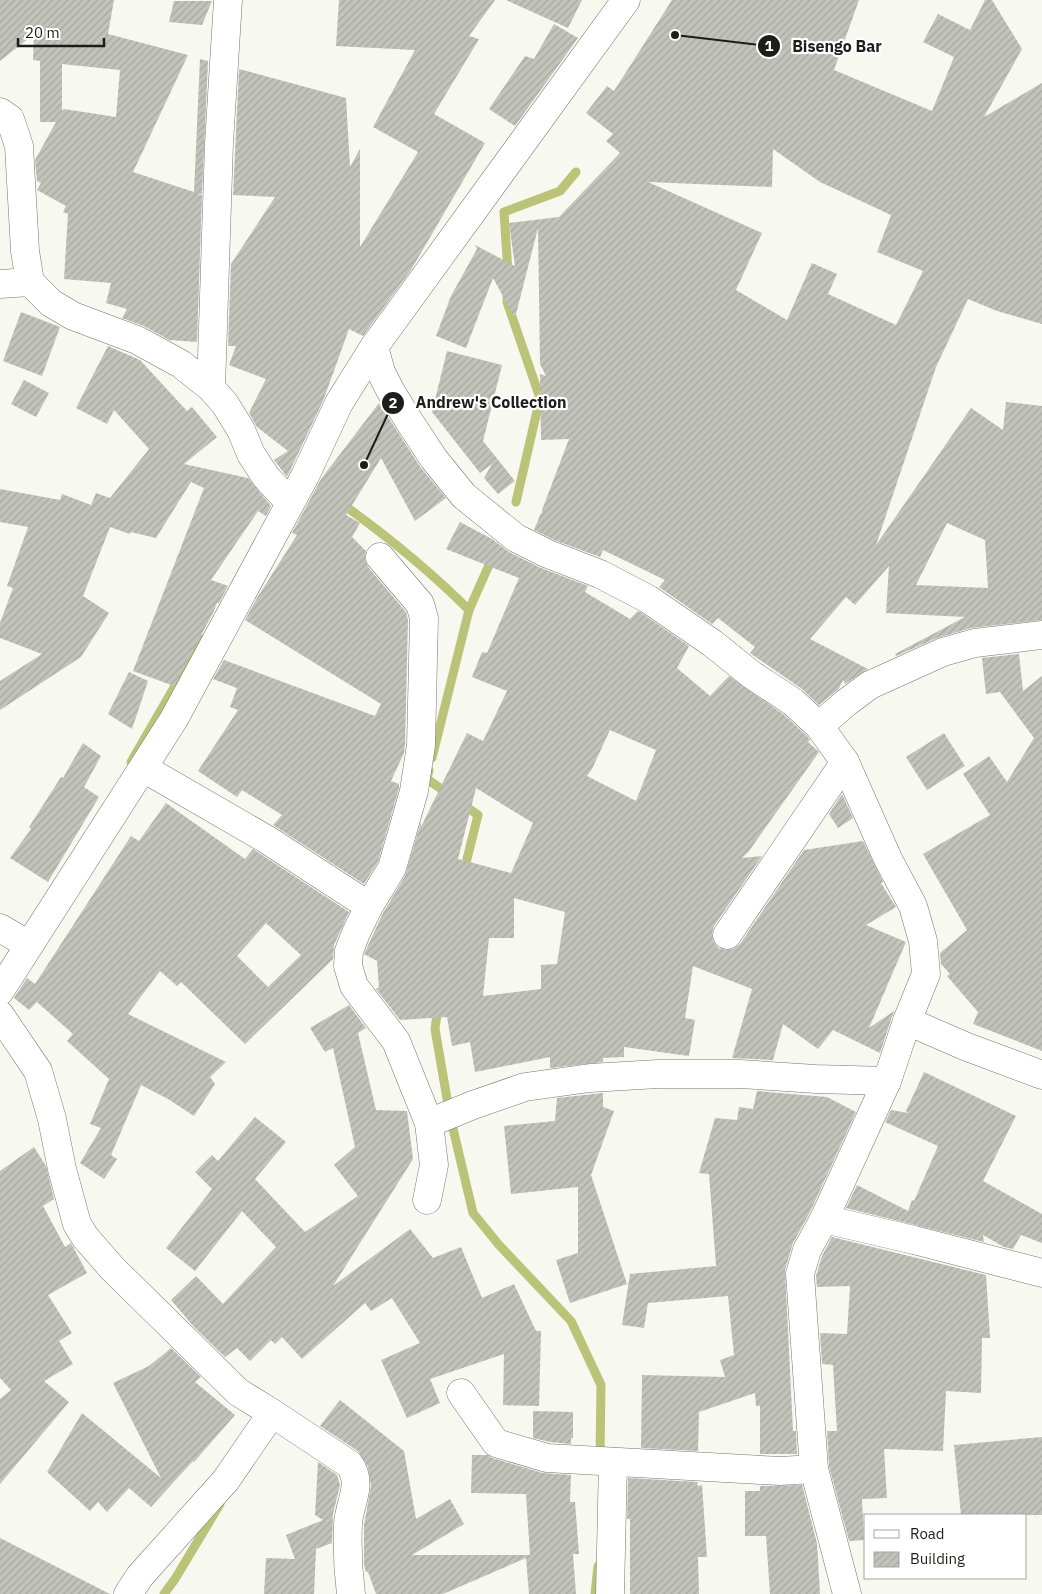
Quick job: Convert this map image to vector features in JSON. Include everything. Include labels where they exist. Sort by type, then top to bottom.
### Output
[{"type":"street","points":[[211,388],[219,143],[228,0]]},
{"type":"street","points":[[0,991],[174,719],[305,476],[349,385],[374,347],[626,0]]},
{"type":"street","points":[[0,112],[10,119],[19,146],[25,251],[30,282],[50,303],[73,316],[137,340],[181,364],[211,388],[226,404],[241,430],[251,454],[266,477],[290,503]]},
{"type":"street","points":[[0,284],[30,282]]},
{"type":"street","points":[[374,347],[381,372],[394,398],[434,459],[464,496],[516,538],[548,554],[600,574],[648,599],[712,643],[752,675],[793,702],[819,726],[845,762],[888,859],[913,906],[923,941],[926,974],[907,1021],[887,1081],[808,1250],[800,1274],[814,1469],[847,1594]]},
{"type":"street","points":[[380,557],[420,604],[424,618],[421,745],[414,792],[400,847],[390,874],[369,906],[356,933],[349,951],[348,966],[354,986],[396,1041],[428,1123],[434,1165],[427,1200]]},
{"type":"street","points":[[819,726],[870,685],[943,652],[975,643],[1042,635]]},
{"type":"street","points":[[727,935],[845,762]]},
{"type":"street","points":[[142,768],[266,839],[369,906]]},
{"type":"street","points":[[0,928],[29,944]]},
{"type":"street","points":[[0,1016],[38,1071],[52,1119],[62,1169],[77,1224],[85,1237],[112,1268],[238,1392],[349,1464],[354,1471],[356,1489],[348,1522],[351,1594]]},
{"type":"street","points":[[907,1021],[967,1047],[1042,1075]]},
{"type":"street","points":[[428,1123],[525,1087],[590,1078],[658,1074],[740,1074],[887,1081]]},
{"type":"street","points":[[824,1219],[1042,1273]]},
{"type":"street","points":[[461,1393],[496,1443],[547,1458],[780,1471],[814,1469]]},
{"type":"street","points":[[128,1594],[140,1576],[226,1480],[272,1413]]},
{"type":"street","points":[[610,1594],[613,1462]]},
{"type":"building","points":[[0,0],[114,0],[108,34],[188,55],[133,172],[194,192],[200,59],[208,61],[202,194],[197,194],[202,195],[197,342],[169,340],[144,326],[122,318],[127,309],[106,303],[111,283],[64,279],[68,214],[63,212],[66,206],[37,190],[41,183],[37,181],[35,160],[56,122],[40,122],[40,61],[33,60],[34,34],[0,61]],"holes":[[[62,64],[120,70],[116,117],[64,109],[62,111]]]},
{"type":"building","points":[[339,0],[495,0],[469,36],[479,39],[434,114],[485,143],[411,270],[363,336],[349,329],[323,401],[287,477],[274,460],[288,451],[257,427],[249,413],[266,379],[229,365],[236,346],[228,346],[231,264],[275,197],[233,195],[239,69],[346,98],[350,167],[360,149],[360,247],[418,152],[373,127],[415,50],[336,46]]},
{"type":"building","points":[[506,0],[582,0],[568,28]]},
{"type":"building","points":[[672,0],[859,0],[834,70],[932,111],[954,57],[923,42],[938,14],[970,30],[985,0],[992,0],[1022,49],[984,117],[1042,83],[1042,324],[997,311],[968,299],[936,367],[876,545],[971,408],[1003,430],[1006,402],[1042,406],[1042,620],[971,628],[937,638],[896,656],[895,654],[965,617],[886,613],[889,566],[855,605],[846,597],[810,639],[868,669],[845,684],[843,680],[838,690],[819,705],[802,689],[750,653],[755,647],[718,618],[712,624],[659,587],[665,580],[603,550],[600,557],[554,540],[534,530],[541,513],[542,515],[542,510],[569,439],[541,440],[540,374],[546,376],[540,364],[538,228],[515,318],[493,278],[466,348],[436,336],[451,296],[477,249],[475,245],[515,266],[509,223],[559,217],[620,153],[606,141],[613,134],[586,113],[607,86],[614,91]],"holes":[[[773,149],[820,182],[891,215],[877,252],[923,271],[896,325],[828,294],[837,274],[812,263],[787,320],[736,290],[762,233],[648,182],[772,187]],[[947,523],[985,540],[988,588],[916,585]]]},
{"type":"building","points":[[174,1],[212,1],[202,25],[169,22]]},
{"type":"building","points":[[554,24],[578,38],[515,126],[489,109],[525,56],[534,59]]},
{"type":"building","points":[[21,312],[60,327],[42,376],[3,361]]},
{"type":"building","points":[[108,346],[140,360],[187,411],[192,407],[217,437],[184,464],[248,478],[271,506],[266,516],[258,511],[211,580],[228,586],[219,603],[217,603],[174,686],[133,671],[204,488],[191,482],[156,538],[131,532],[130,534],[110,527],[83,596],[109,613],[81,657],[0,710],[0,681],[42,654],[0,638],[0,623],[13,588],[7,586],[28,527],[0,522],[0,489],[60,500],[62,494],[91,505],[96,493],[110,498],[149,449],[114,410],[107,424],[76,408]]},
{"type":"building","points":[[447,351],[502,365],[483,441],[515,481],[498,494],[484,478],[492,464],[480,473],[432,412]]},
{"type":"building","points":[[24,380],[49,393],[36,417],[11,404]]},
{"type":"building","points":[[379,403],[421,468],[446,498],[415,521],[381,458],[346,515],[360,523],[352,537],[366,551],[365,559],[368,567],[406,612],[408,620],[405,744],[404,753],[391,781],[399,784],[399,788],[378,862],[364,884],[273,825],[282,815],[242,790],[237,797],[198,771],[238,710],[230,707],[237,688],[213,679],[224,660],[375,716],[381,704],[245,620],[297,535],[292,533],[321,479]]},
{"type":"building","points":[[460,522],[492,539],[509,552],[541,568],[588,586],[585,592],[630,619],[638,611],[640,612],[689,646],[677,668],[710,696],[729,676],[783,714],[807,736],[810,740],[808,742],[819,752],[749,851],[742,858],[762,856],[714,926],[712,933],[713,941],[718,948],[725,950],[733,949],[740,944],[804,850],[863,841],[883,882],[881,883],[896,907],[866,925],[906,942],[869,1028],[894,1011],[880,1053],[833,1030],[818,1049],[783,1024],[773,1060],[732,1058],[752,989],[693,966],[685,1018],[695,1020],[689,1056],[624,1047],[624,1057],[603,1058],[603,1062],[550,1068],[550,1057],[475,1072],[470,1042],[452,1046],[447,1017],[400,1020],[376,989],[379,987],[377,961],[364,954],[383,913],[405,876],[421,822],[421,827],[467,733],[483,741],[507,691],[472,677],[482,652],[487,653],[519,578],[446,549]],"holes":[[[610,730],[656,750],[636,801],[587,776]],[[476,788],[533,823],[511,873],[458,859]],[[514,898],[565,912],[557,964],[541,965],[541,989],[483,996],[489,938],[514,938]]]},
{"type":"building","points":[[1019,654],[1023,691],[1042,676],[1042,1051],[973,1024],[978,1012],[947,976],[950,974],[941,964],[940,953],[967,930],[923,854],[990,815],[963,774],[989,756],[1007,782],[1034,738],[1000,692],[986,694],[982,658]]},
{"type":"building","points":[[129,672],[148,681],[132,729],[108,714]]},
{"type":"building","points":[[944,733],[965,766],[927,790],[906,757]]},
{"type":"building","points":[[83,743],[101,756],[84,787],[99,797],[48,882],[10,858],[31,829],[29,827],[61,777],[63,778]]},
{"type":"building","points":[[842,794],[853,818],[838,828],[829,814]]},
{"type":"building","points":[[166,803],[245,859],[253,849],[349,912],[334,945],[333,959],[245,1044],[181,982],[177,986],[160,971],[128,1014],[226,1062],[210,1077],[215,1084],[194,1116],[168,1099],[141,1085],[111,1155],[117,1159],[104,1179],[80,1163],[101,1128],[90,1124],[109,1079],[67,1041],[73,1034],[37,1002],[29,1010],[14,998],[27,978],[35,984],[131,836],[139,841]],"holes":[[[266,923],[301,955],[268,987],[237,956]]]},
{"type":"building","points":[[349,1005],[366,1028],[358,1033],[376,1110],[407,1111],[413,1159],[333,1286],[410,1229],[433,1258],[461,1247],[482,1298],[514,1284],[536,1331],[541,1331],[539,1406],[503,1405],[504,1354],[430,1379],[440,1403],[407,1418],[381,1360],[420,1343],[392,1298],[371,1311],[365,1303],[302,1359],[282,1337],[275,1344],[271,1340],[250,1361],[237,1348],[225,1357],[195,1328],[171,1300],[196,1276],[223,1304],[276,1247],[242,1211],[195,1271],[166,1248],[212,1189],[195,1172],[212,1155],[218,1161],[255,1117],[286,1142],[255,1179],[305,1232],[358,1196],[334,1165],[355,1147],[333,1048],[325,1052],[310,1028]]},
{"type":"building","points":[[924,1072],[1016,1116],[983,1181],[1042,1214],[1042,1243],[1021,1235],[1013,1249],[1004,1247],[983,1235],[984,1242],[846,1208],[857,1185],[908,1211],[912,1200],[914,1201],[938,1146],[885,1122],[891,1110],[908,1113],[906,1111]]},
{"type":"building","points":[[757,1091],[827,1097],[856,1112],[810,1212],[793,1243],[785,1270],[793,1431],[796,1431],[797,1454],[760,1454],[760,1406],[756,1406],[755,1393],[699,1412],[698,1451],[641,1448],[642,1375],[725,1377],[720,1360],[734,1355],[728,1296],[648,1303],[644,1328],[622,1325],[630,1274],[716,1266],[709,1174],[699,1173],[715,1118],[737,1120],[739,1107],[753,1109]]},
{"type":"building","points":[[603,1093],[603,1107],[614,1111],[591,1175],[627,1284],[570,1303],[556,1260],[578,1253],[578,1187],[511,1194],[504,1126],[555,1121],[557,1098]]},
{"type":"building","points":[[34,1147],[46,1166],[54,1199],[43,1206],[65,1247],[71,1243],[87,1273],[48,1295],[72,1333],[59,1341],[73,1364],[44,1381],[69,1402],[0,1484],[0,1399],[11,1390],[0,1378],[0,1171]]},
{"type":"building","points":[[832,1237],[986,1275],[990,1338],[982,1338],[981,1393],[946,1391],[943,1451],[884,1449],[887,1498],[862,1499],[864,1540],[849,1541],[829,1466],[827,1431],[837,1431],[833,1365],[822,1364],[820,1333],[847,1334],[850,1286],[817,1287],[816,1276],[822,1256]]},
{"type":"building","points":[[171,1348],[201,1377],[195,1382],[235,1415],[151,1507],[129,1488],[107,1512],[98,1502],[90,1511],[47,1472],[82,1413],[161,1478],[113,1383],[149,1366]]},
{"type":"building","points":[[340,1400],[404,1451],[416,1519],[450,1499],[464,1524],[412,1555],[530,1555],[526,1494],[471,1493],[472,1455],[487,1455],[543,1473],[571,1475],[570,1502],[575,1502],[579,1554],[573,1554],[576,1594],[529,1594],[526,1558],[443,1594],[376,1594],[364,1565],[364,1525],[371,1486],[368,1467],[358,1451],[320,1426]]},
{"type":"building","points":[[533,1411],[573,1412],[573,1438],[571,1438],[571,1444],[533,1438]]},
{"type":"building","points":[[1042,1437],[1042,1515],[961,1514],[954,1445]]},
{"type":"building","points":[[318,1462],[337,1475],[340,1485],[333,1514],[332,1543],[316,1549],[314,1594],[264,1594],[266,1558],[295,1559],[286,1535],[323,1520],[315,1515]]},
{"type":"building","points":[[628,1478],[698,1482],[697,1486],[702,1485],[707,1557],[698,1557],[699,1594],[630,1594],[630,1519],[627,1519]]},
{"type":"building","points":[[802,1485],[817,1543],[820,1594],[770,1594],[766,1536],[745,1536],[745,1491],[760,1491],[760,1486]]},
{"type":"building","points":[[0,1538],[110,1594],[0,1594]]},
{"type":"waterway","points":[[508,272],[504,212],[560,191],[576,172]]},
{"type":"waterway","points":[[507,293],[507,302],[540,398],[516,502]]},
{"type":"waterway","points":[[341,503],[407,554],[469,610],[432,758]]},
{"type":"waterway","points":[[469,610],[493,556]]},
{"type":"waterway","points":[[131,762],[202,639]]},
{"type":"waterway","points":[[429,770],[427,779],[450,795]]},
{"type":"waterway","points":[[462,804],[478,815],[464,871]]},
{"type":"waterway","points":[[438,1007],[435,1029],[450,1116],[473,1213],[499,1245],[571,1321],[601,1385],[600,1458]]},
{"type":"waterway","points":[[164,1594],[220,1504]]},
{"type":"waterway","points":[[595,1594],[598,1566]]},
{"type":"place","name":"Bisengo Bar","points":[[675,35]]},
{"type":"place","name":"Andrew's Collection","points":[[364,465]]}]
